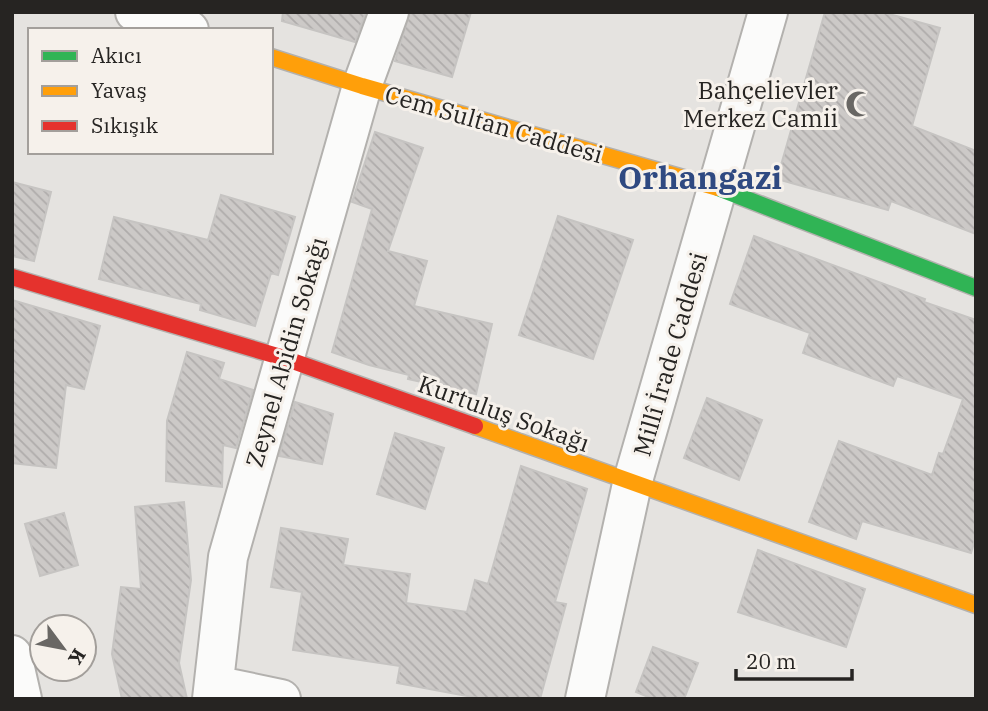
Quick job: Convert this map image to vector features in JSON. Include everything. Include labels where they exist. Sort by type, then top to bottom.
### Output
[{"type":"street","points":[[135,12],[183,28]]},
{"type":"street","name":"Zeynel Abidin Sokağı","points":[[213,692],[228,557],[362,86],[389,12]]},
{"type":"street","name":"Millî İrade Caddesi","points":[[585,699],[632,484],[768,12]]},
{"type":"street","name":"Cem Sultan Caddesi","points":[[273,58],[362,86],[717,188],[976,288]]},
{"type":"street","name":"Kurtuluş Sokağı","points":[[12,277],[284,358],[976,605]]},
{"type":"street","points":[[12,655],[22,699]]},
{"type":"street","points":[[213,692],[281,699]]},
{"type":"building","points":[[283,12],[366,12],[355,42],[282,21]]},
{"type":"building","points":[[410,12],[471,12],[452,77],[395,61]]},
{"type":"building","name":"Bahçelievler Merkez Camii","points":[[825,12],[882,12],[940,28],[912,126],[976,151],[976,234],[891,201],[888,210],[777,179]]},
{"type":"building","points":[[375,132],[423,148],[388,251],[427,261],[414,306],[492,324],[476,394],[408,379],[409,375],[332,352],[372,209],[352,202]]},
{"type":"building","points":[[12,182],[51,192],[34,261],[12,256]]},
{"type":"building","points":[[221,195],[295,217],[278,275],[271,273],[255,326],[200,310],[201,304],[99,279],[114,217],[208,240]]},
{"type":"building","points":[[558,216],[633,240],[593,359],[519,335]]},
{"type":"building","points":[[754,236],[976,320],[976,536],[971,553],[862,521],[856,539],[809,522],[839,441],[932,475],[939,453],[943,454],[963,399],[897,376],[893,386],[803,353],[810,333],[730,304]]},
{"type":"building","points":[[12,300],[100,326],[84,389],[66,385],[56,468],[12,463]]},
{"type":"building","points":[[187,352],[224,363],[219,379],[253,390],[236,448],[223,445],[222,487],[166,481],[167,421]]},
{"type":"building","points":[[707,398],[762,420],[739,480],[684,458]]},
{"type":"building","points":[[295,402],[333,414],[322,464],[279,456]]},
{"type":"building","points":[[395,433],[444,448],[425,509],[377,494]]},
{"type":"building","points":[[521,466],[587,489],[555,602],[566,604],[540,699],[483,699],[397,683],[400,666],[293,650],[302,592],[271,587],[281,528],[348,539],[343,565],[410,574],[406,603],[467,612],[475,580],[488,584]]},
{"type":"building","points":[[184,502],[191,580],[179,663],[187,699],[122,699],[112,654],[121,587],[141,589],[135,507]]},
{"type":"building","points":[[64,513],[78,565],[40,576],[25,524]]},
{"type":"building","points":[[758,550],[865,589],[846,647],[738,612]]},
{"type":"building","points":[[653,647],[698,663],[684,699],[653,699],[636,692]]},
{"type":"traffic: fast","points":[[718,188],[976,288]]},
{"type":"traffic: slow","points":[[273,58],[362,86],[718,188]]},
{"type":"traffic: slow","points":[[475,426],[976,605]]},
{"type":"traffic: jam","points":[[12,277],[284,358],[475,426]]},
{"type":"place","name":"Bahçelievler Merkez Camii","points":[[859,104]]},
{"type":"district","name":"Orhangazi","points":[[700,177]]}]
